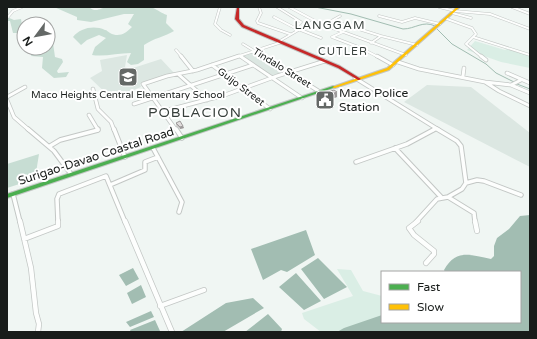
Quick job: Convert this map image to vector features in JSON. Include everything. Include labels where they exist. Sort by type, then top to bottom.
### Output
[{"type":"main road","points":[[238,7],[237,19],[241,25],[278,43],[325,61],[357,78]]},
{"type":"main road","name":"Surigao-Davao Coastal Road","points":[[7,196],[10,193],[388,69],[396,64],[459,7]]},
{"type":"main road","name":"Surigao-Davao Coastal Road","points":[[125,155],[153,148],[181,137]]},
{"type":"street","points":[[7,18],[13,11],[22,7]]},
{"type":"street","points":[[220,7],[216,24],[221,30],[230,35]]},
{"type":"street","points":[[259,7],[261,13],[257,21],[258,23],[290,34]]},
{"type":"street","points":[[181,137],[164,111],[143,84],[193,71],[278,43],[296,29],[301,22],[277,7]]},
{"type":"street","points":[[289,7],[314,21],[406,55]]},
{"type":"street","points":[[439,7],[471,18]]},
{"type":"street","points":[[512,7],[530,14]]},
{"type":"street","points":[[454,12],[490,14],[530,29]]},
{"type":"street","points":[[324,25],[340,16]]},
{"type":"street","points":[[379,16],[402,22],[415,18],[437,27]]},
{"type":"street","points":[[274,17],[296,29],[321,38]]},
{"type":"street","points":[[447,19],[472,28],[476,34],[466,44],[486,60]]},
{"type":"street","points":[[296,29],[314,21]]},
{"type":"street","points":[[333,21],[381,36],[417,45]]},
{"type":"street","points":[[343,32],[332,37],[396,64],[463,76],[486,82],[513,83],[521,80]]},
{"type":"street","points":[[371,43],[381,36]]},
{"type":"street","points":[[473,37],[530,55]]},
{"type":"street","name":"Tindalo Street","points":[[243,44],[319,91]]},
{"type":"street","points":[[176,50],[193,71]]},
{"type":"street","points":[[240,56],[301,98]]},
{"type":"street","points":[[164,111],[208,100],[287,72],[325,61]]},
{"type":"street","name":"Guijo Street","points":[[212,65],[269,108]]},
{"type":"street","points":[[134,104],[253,66]]},
{"type":"street","points":[[463,76],[464,68]]},
{"type":"street","points":[[507,73],[530,83]]},
{"type":"street","points":[[178,74],[208,100]]},
{"type":"street","points":[[357,78],[457,141],[460,146],[466,183],[462,189],[448,197],[441,197],[434,201],[421,218],[409,228],[411,232],[428,244],[434,252],[426,263]]},
{"type":"street","points":[[486,82],[499,91],[530,106]]},
{"type":"street","points":[[513,83],[530,94]]},
{"type":"street","points":[[7,97],[25,87]]},
{"type":"street","points":[[93,89],[98,109],[111,122],[125,155]]},
{"type":"street","points":[[7,100],[14,117],[50,146],[58,154],[71,173]]},
{"type":"street","points":[[50,146],[60,140],[98,130],[97,126],[89,115]]},
{"type":"street","points":[[356,162],[422,138],[436,128]]},
{"type":"street","points":[[153,148],[182,202],[179,212]]},
{"type":"street","points":[[395,148],[441,197]]},
{"type":"street","points":[[110,185],[145,170],[144,162],[158,157]]},
{"type":"street","points":[[24,240],[58,226],[57,198],[61,193],[105,176],[107,177],[172,332]]},
{"type":"street","points":[[466,176],[521,195]]},
{"type":"street","points":[[466,183],[477,180]]},
{"type":"street","points":[[10,193],[24,240],[39,324],[38,332]]},
{"type":"street","points":[[448,197],[474,213],[477,231]]},
{"type":"street","points":[[160,306],[204,290]]},
{"type":"shaded area","points":[[54,7],[89,7],[96,10],[106,7],[150,7],[167,15],[166,23],[174,31],[144,45],[144,60],[138,64],[131,65],[127,62],[131,53],[101,56],[92,55],[95,47],[106,38],[99,35],[87,40],[81,45],[73,37],[79,31],[88,28],[101,28],[116,35],[122,34],[132,27],[128,24],[134,14],[124,14],[91,22],[77,20],[77,17]]},
{"type":"shaded area","points":[[7,17],[16,20],[16,33],[13,33],[10,21],[7,21]]},
{"type":"shaded area","points":[[475,41],[505,50],[509,47],[530,54],[530,68],[501,62],[467,50]]},
{"type":"shaded area","points":[[260,50],[290,71],[271,77],[242,56]]},
{"type":"shaded area","name":"Maco Heights Central Elementary School","points":[[127,55],[125,67],[130,69],[161,59],[175,74],[140,84],[141,87],[112,99],[90,78],[102,71],[100,60]]},
{"type":"shaded area","points":[[31,56],[55,56],[62,59],[63,62],[57,71],[58,73],[69,72],[66,77],[54,78],[42,68],[43,57]]},
{"type":"shaded area","points":[[427,85],[471,87],[530,133],[530,167],[404,102]]},
{"type":"shaded area","points":[[39,154],[35,179],[7,188],[7,164]]},
{"type":"shaded area","points":[[530,215],[530,332],[337,332],[344,328],[381,315],[381,323],[521,323],[521,271],[444,270],[454,258],[459,256],[471,255],[491,259],[494,256],[494,246],[497,238],[509,229],[520,216]]},
{"type":"shaded area","points":[[306,230],[315,255],[287,272],[281,270],[263,280],[251,249]]},
{"type":"shaded area","points":[[318,258],[347,287],[324,299],[301,269]]},
{"type":"shaded area","points":[[133,268],[139,279],[126,286],[119,275]]},
{"type":"shaded area","points":[[337,269],[351,270],[363,291],[381,296],[381,323],[383,323],[389,332],[321,332],[304,319],[302,313],[353,296]]},
{"type":"shaded area","points":[[296,273],[321,301],[304,310],[279,287]]},
{"type":"shaded area","points":[[141,285],[146,297],[132,304],[127,293]]},
{"type":"shaded area","points":[[253,298],[264,308],[223,332],[181,332],[226,303]]},
{"type":"shaded area","points":[[151,311],[154,317],[130,327],[126,322]]},
{"type":"shaded area","points":[[268,314],[282,329],[281,332],[245,332]]},
{"type":"shaded area","points":[[155,320],[160,331],[131,332],[130,330]]},
{"type":"building","points":[[334,90],[337,92],[323,97],[320,95]]},
{"type":"building","points":[[180,121],[183,126],[180,127],[176,123]]},
{"type":"waterway","points":[[315,7],[351,14],[403,29],[423,24],[431,24],[435,26]]},
{"type":"waterway","points":[[437,29],[452,44],[486,64],[496,73],[514,82]]},
{"type":"waterway","points":[[517,84],[530,89]]},
{"type":"traffic: fast","points":[[7,196],[334,87]]},
{"type":"traffic: slow","points":[[334,87],[388,69],[459,7]]},
{"type":"traffic: jam","points":[[238,7],[237,19],[243,26],[339,67],[359,79]]},
{"type":"place","name":"Maco Heights Central Elementary School","points":[[128,77]]},
{"type":"place","name":"Maco Police Station","points":[[325,100]]},
{"type":"district","name":"LANGGAM","points":[[330,25]]},
{"type":"district","name":"CUTLER","points":[[343,51]]},
{"type":"district","name":"POBLACION","points":[[195,112]]}]
